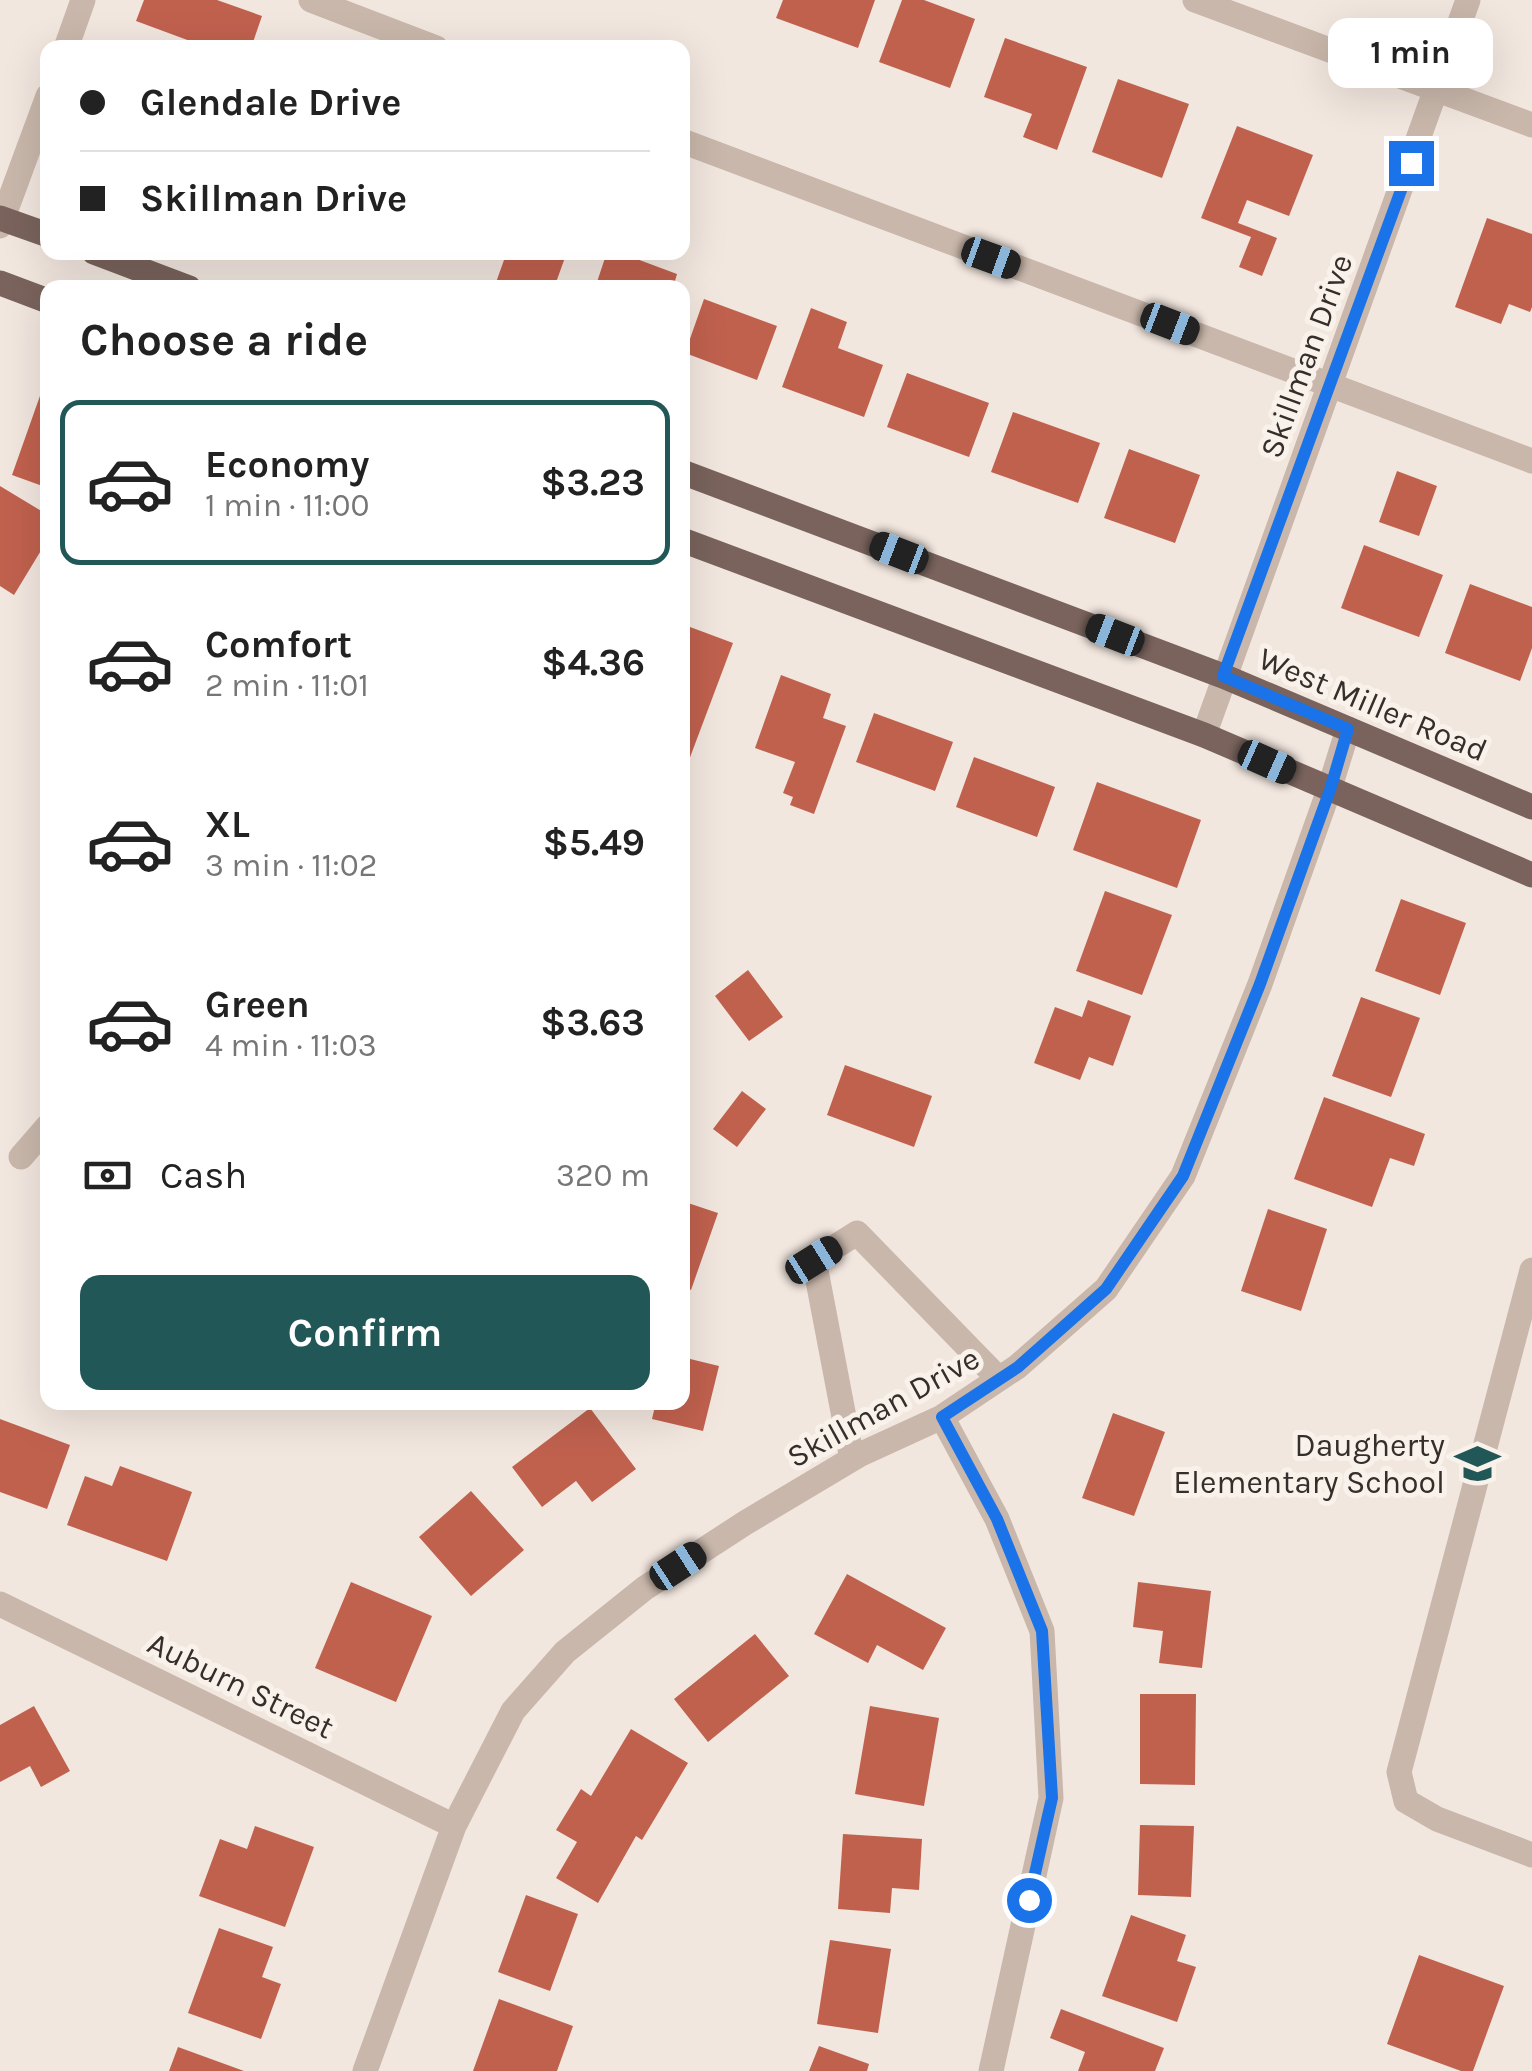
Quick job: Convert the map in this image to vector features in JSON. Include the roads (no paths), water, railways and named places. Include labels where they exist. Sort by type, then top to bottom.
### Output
[{"type":"main road","points":[[1,221],[40,233]]},
{"type":"main road","points":[[115,260],[168,280]]},
{"type":"main road","points":[[0,283],[40,298]]},
{"type":"main road","name":"West Miller Road","points":[[690,475],[1223,676],[1532,807]]},
{"type":"main road","points":[[690,543],[1204,734],[1532,876]]},
{"type":"street","points":[[69,40],[84,0]]},
{"type":"street","points":[[311,0],[415,40]]},
{"type":"street","points":[[1196,0],[1532,125]]},
{"type":"street","name":"Skillman Drive","points":[[1204,734],[1468,0]]},
{"type":"street","points":[[1,221],[40,117]]},
{"type":"street","points":[[690,144],[1532,462]]},
{"type":"street","name":"Skillman Drive","points":[[364,2071],[454,1826],[513,1710],[566,1652],[645,1588],[745,1523],[852,1459],[942,1417],[1018,1367],[1106,1289],[1183,1176],[1260,984],[1348,729]]},
{"type":"street","points":[[21,1158],[40,1135]]},
{"type":"street","points":[[852,1459],[814,1260],[856,1234],[999,1379]]},
{"type":"street","points":[[1532,1270],[1399,1772],[1406,1801],[1437,1819],[1532,1855]]},
{"type":"street","points":[[942,1417],[997,1519],[1042,1631],[1052,1798],[991,2071]]},
{"type":"street","name":"Auburn Street","points":[[0,1604],[454,1826]]},
{"type":"place","name":"Daugherty Elementary School","points":[[1478,1463]]}]
